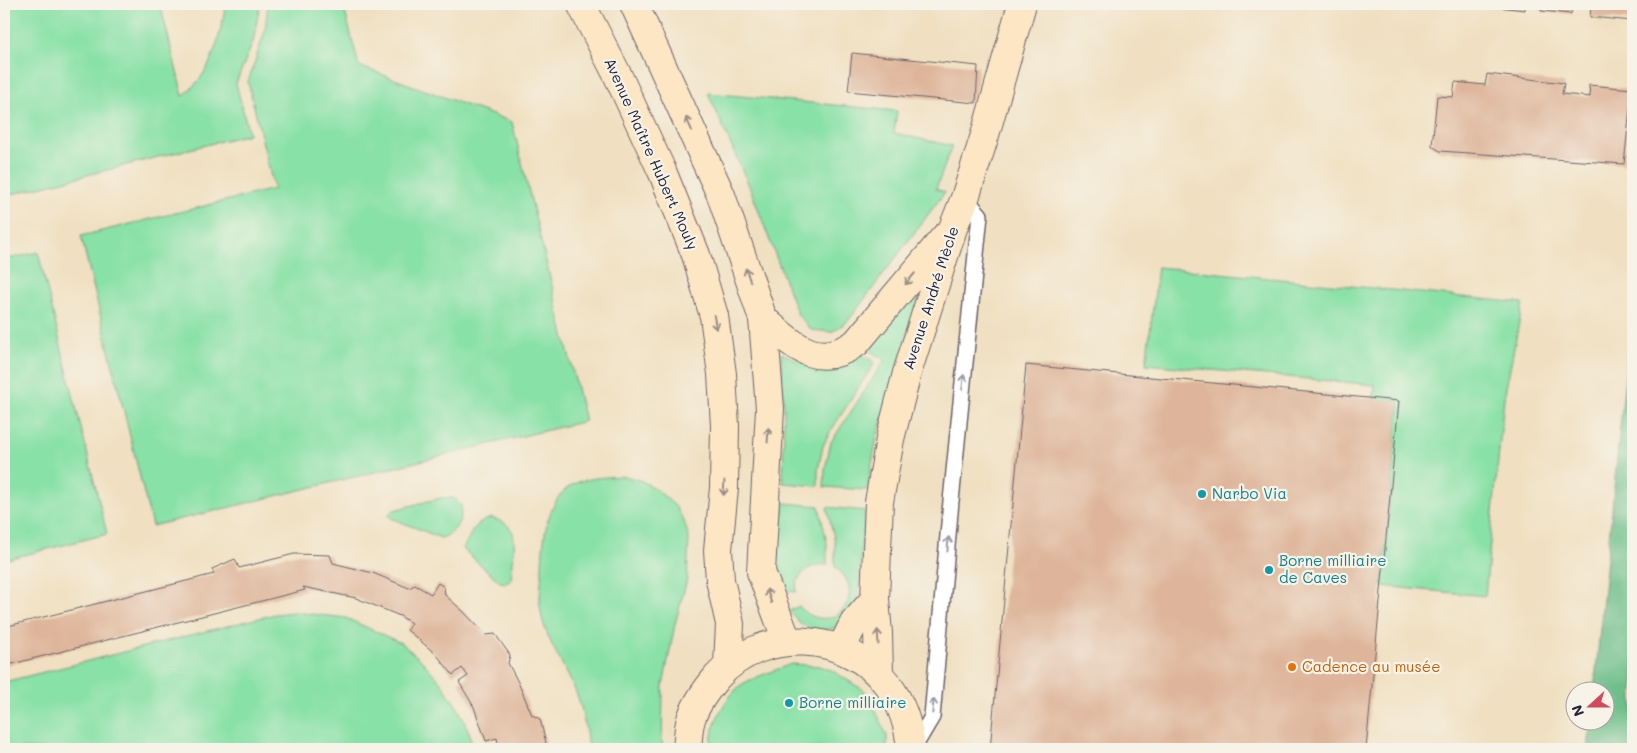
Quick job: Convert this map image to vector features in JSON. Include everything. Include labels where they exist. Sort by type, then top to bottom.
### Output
[{"type":"main road","name":"Avenue Maître Hubert Mouly","points":[[581,4],[618,76],[662,172],[696,255],[714,316],[722,374],[725,426],[724,488],[718,550],[720,580],[730,624],[728,666]]},
{"type":"main road","points":[[634,4],[720,195],[763,319],[770,409],[761,572],[787,641]]},
{"type":"main road","name":"Avenue André Mècle","points":[[879,675],[875,599],[879,502],[890,439],[907,373],[953,228],[973,206],[990,118],[1022,4]]},
{"type":"main road","points":[[763,319],[798,349],[825,356],[850,347],[856,343],[953,228]]},
{"type":"main road","points":[[841,649],[854,623],[875,599]]},
{"type":"main road","points":[[687,749],[691,721],[705,690],[728,666],[755,649],[787,641],[814,642],[841,649],[862,660],[889,686],[902,708],[912,749]]},
{"type":"lane","points":[[912,749],[932,717],[951,501],[973,206]]},
{"type":"green space","points":[[4,4],[160,4],[183,96],[200,79],[210,62],[217,43],[226,4],[260,4],[253,42],[236,83],[249,134],[4,196]]},
{"type":"green space","points":[[268,4],[343,4],[359,66],[512,122],[585,421],[152,526],[81,236],[274,189],[248,82],[265,31]]},
{"type":"green space","points":[[708,93],[897,111],[894,133],[952,146],[936,189],[945,192],[848,321],[832,332],[811,330],[798,315],[750,188]]},
{"type":"green space","points":[[38,252],[107,534],[4,560],[4,260]]},
{"type":"green space","points":[[1158,267],[1523,303],[1504,398],[1485,596],[1382,586],[1399,401],[1374,399],[1375,385],[1146,364]]},
{"type":"green space","points":[[922,286],[877,437],[867,490],[824,487],[825,469],[831,442],[885,360],[865,348]]},
{"type":"green space","points":[[1633,296],[1633,749],[1588,749],[1590,730],[1614,730],[1614,680],[1595,680]]},
{"type":"green space","points":[[782,353],[797,360],[859,353],[875,362],[823,446],[818,470],[818,486],[783,483],[784,409]]},
{"type":"green space","points":[[625,476],[642,481],[656,489],[675,506],[684,521],[689,538],[687,579],[675,624],[663,686],[662,749],[588,749],[584,719],[578,697],[547,633],[540,608],[545,532],[552,508],[566,489],[576,483],[588,480]]},
{"type":"green space","points":[[440,498],[454,498],[461,505],[461,516],[457,526],[441,538],[391,518],[388,515],[394,510]]},
{"type":"green space","points":[[784,503],[819,506],[827,543],[827,565],[815,566],[805,571],[798,580],[796,592],[781,590],[779,579],[779,546]]},
{"type":"green space","points":[[827,507],[865,511],[857,603],[845,623],[835,628],[820,630],[810,629],[800,623],[789,611],[799,606],[811,615],[823,618],[834,616],[842,610],[848,600],[849,589],[845,578],[835,567],[835,542]]},
{"type":"green space","points":[[492,518],[506,524],[513,535],[514,547],[511,580],[506,583],[500,582],[463,549],[477,526]]},
{"type":"green space","points":[[294,612],[346,618],[401,643],[421,660],[440,681],[459,710],[469,732],[473,749],[4,749],[4,682],[275,614]]},
{"type":"green space","points":[[791,664],[820,666],[831,670],[865,691],[887,736],[887,749],[711,749],[715,723],[723,706],[735,691],[741,685],[751,680]]},
{"type":"building","points":[[1498,4],[1525,4],[1525,10],[1498,7]]},
{"type":"building","points":[[1542,4],[1572,4],[1571,14],[1541,11]]},
{"type":"building","points":[[1582,4],[1633,4],[1633,21],[1590,17],[1591,6]]},
{"type":"building","points":[[852,53],[978,66],[976,103],[848,91]]},
{"type":"building","points":[[1487,74],[1564,83],[1562,94],[1590,97],[1589,85],[1632,89],[1624,164],[1440,151],[1432,146],[1437,96],[1453,97],[1455,82],[1485,85]]},
{"type":"building","name":"Narbo Via","points":[[1026,365],[1399,401],[1366,749],[990,749]]},
{"type":"building","points":[[294,554],[330,555],[333,563],[373,573],[409,588],[415,585],[431,594],[438,583],[444,587],[445,595],[486,635],[495,634],[510,655],[508,663],[532,715],[540,719],[546,749],[499,749],[497,738],[486,741],[474,707],[459,682],[468,676],[462,668],[453,675],[436,654],[407,630],[411,623],[400,616],[356,598],[303,587],[305,590],[4,666],[4,627],[214,574],[212,569],[235,559],[239,568]]},
{"type":"place","name":"Narbo Via","points":[[1202,494]]},
{"type":"place","name":"Borne milliaire de Caves","points":[[1269,570]]},
{"type":"place","name":"Cadence au musée","points":[[1292,667]]},
{"type":"place","name":"Borne milliaire","points":[[789,703]]}]
